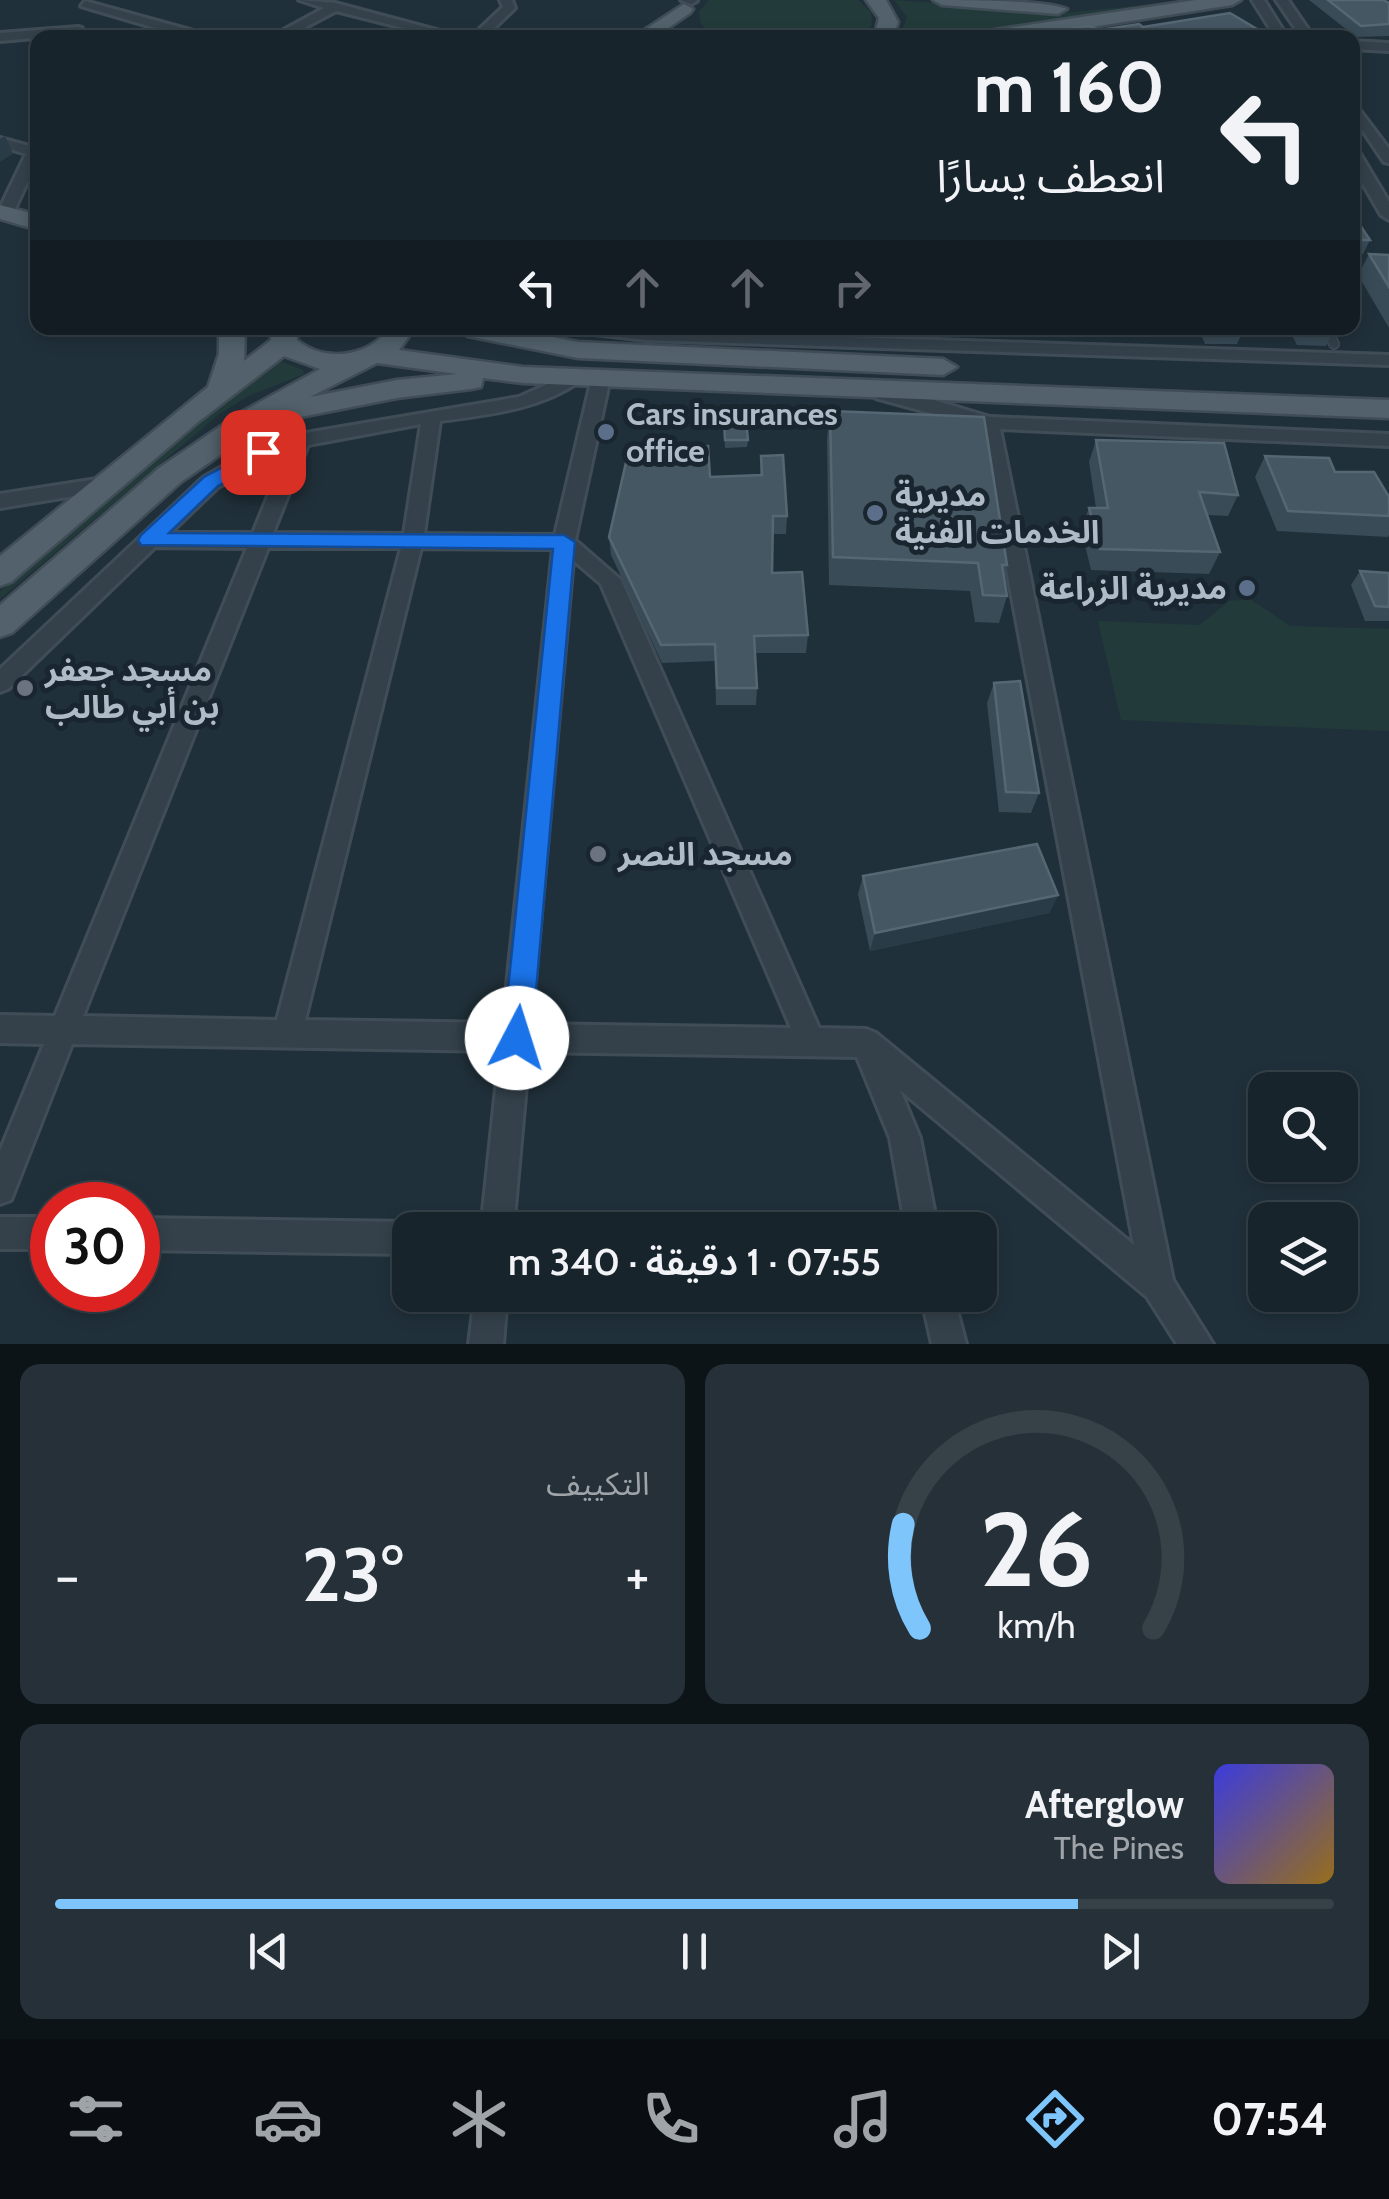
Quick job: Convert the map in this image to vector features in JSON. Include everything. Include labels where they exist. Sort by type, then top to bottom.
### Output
[{"type":"main road","points":[[875,0],[890,22],[886,30]]},
{"type":"main road","points":[[942,0],[1040,9],[1134,0]]},
{"type":"main road","points":[[1048,30],[1232,0]]},
{"type":"main road","points":[[686,30],[682,19],[689,2]]},
{"type":"main road","points":[[652,30],[689,2]]},
{"type":"main road","points":[[2,217],[30,222]]},
{"type":"main road","points":[[2,217],[30,233]]},
{"type":"main road","points":[[221,390],[232,354],[232,335]]},
{"type":"main road","points":[[0,574],[221,390],[278,335]]},
{"type":"main road","points":[[284,335],[304,358],[339,362],[365,357],[524,375],[1389,409]]},
{"type":"main road","points":[[0,624],[170,475],[250,418],[388,346],[397,335]]},
{"type":"main road","points":[[503,335],[578,350],[1389,387]]},
{"type":"main road","points":[[250,418],[397,389],[524,375]]},
{"type":"street","points":[[485,30],[508,8],[506,0]]},
{"type":"street","points":[[1258,0],[1277,30]]},
{"type":"street","points":[[1282,0],[1303,30]]},
{"type":"street","points":[[313,1],[374,11],[435,30]]},
{"type":"street","points":[[77,30],[86,2],[178,30]]},
{"type":"street","points":[[290,30],[335,7]]},
{"type":"street","points":[[0,37],[30,36]]},
{"type":"street","points":[[1360,46],[1389,46]]},
{"type":"street","points":[[1360,116],[1389,159]]},
{"type":"street","points":[[1367,126],[1389,126]]},
{"type":"street","points":[[0,142],[30,152]]},
{"type":"street","points":[[2,217],[30,164]]},
{"type":"street","points":[[1360,166],[1389,216]]},
{"type":"street","points":[[673,335],[1389,360]]},
{"type":"street","points":[[0,683],[148,540],[227,470],[301,439],[536,398],[588,378],[564,542],[499,1212]]},
{"type":"street","points":[[794,385],[904,397],[990,422],[1389,440]]},
{"type":"street","points":[[286,1034],[413,541],[431,418]]},
{"type":"street","points":[[990,422],[1158,1286]]},
{"type":"street","points":[[0,1189],[301,439]]},
{"type":"street","points":[[0,501],[110,484]]},
{"type":"street","points":[[148,540],[564,542],[610,580],[811,1042]]},
{"type":"street","points":[[0,1029],[866,1043],[1158,1286],[1196,1344]]},
{"type":"street","points":[[866,1043],[904,1138],[918,1212]]},
{"type":"street","points":[[0,1232],[30,1233]]},
{"type":"street","points":[[160,1234],[392,1238]]},
{"type":"street","points":[[486,1344],[489,1312]]},
{"type":"street","points":[[941,1312],[949,1344]]},
{"type":"lane","points":[[1330,335],[1334,344]]},
{"type":"green space","points":[[709,0],[858,0],[871,12],[872,25],[867,30],[708,30],[701,24],[699,12]]},
{"type":"green space","points":[[894,0],[1064,13],[1193,0],[996,30],[902,30],[907,17]]},
{"type":"green space","points":[[275,359],[303,370],[304,374],[248,396],[218,415],[0,599],[0,591]]},
{"type":"green space","points":[[1250,599],[1290,626],[1389,629],[1389,731],[1121,720],[1098,621],[1200,625],[1229,601]]},
{"type":"building","points":[[1328,0],[1383,0],[1389,3],[1389,24],[1361,26]]},
{"type":"building","points":[[1230,13],[1259,30],[1100,30],[1139,24],[1143,27]]},
{"type":"building","points":[[1089,26],[1100,30],[1059,30]]},
{"type":"building","points":[[1360,225],[1370,240],[1360,240]]},
{"type":"building","points":[[1369,254],[1389,255],[1389,287]]},
{"type":"building","points":[[830,411],[984,417],[1007,565],[1002,565],[1007,596],[983,595],[978,563],[833,557]]},
{"type":"building","points":[[724,421],[746,421],[748,440],[725,440]]},
{"type":"building","points":[[1096,440],[1224,443],[1238,495],[1199,492],[1220,552],[1100,549],[1089,508],[1108,508]]},
{"type":"building","points":[[708,446],[710,477],[762,475],[761,456],[783,455],[787,516],[773,516],[772,573],[802,572],[808,635],[754,636],[757,688],[717,688],[715,644],[661,645],[609,537],[627,458],[679,461],[684,447]]},
{"type":"building","points":[[1265,456],[1329,458],[1335,472],[1374,472],[1389,497],[1389,516],[1288,511]]},
{"type":"building","points":[[1360,571],[1389,573],[1389,607],[1375,606]]},
{"type":"building","points":[[1020,681],[1039,793],[1006,792],[994,683]]},
{"type":"building","points":[[1037,844],[1058,895],[875,933],[863,876]]},
{"type":"place","name":"Cars insurances office","points":[[606,432]]},
{"type":"place","name":"مديرية الخدمات الفنية","points":[[875,513]]},
{"type":"place","name":"مديرية الزراعة","points":[[1247,588]]},
{"type":"place","name":"مسجد جعفر بن أبي طالب","points":[[25,688]]},
{"type":"place","name":"مسجد النصر","points":[[598,854]]},
{"type":"route","points":[[263,452],[211,482],[148,540],[564,542],[517,1038]]}]
